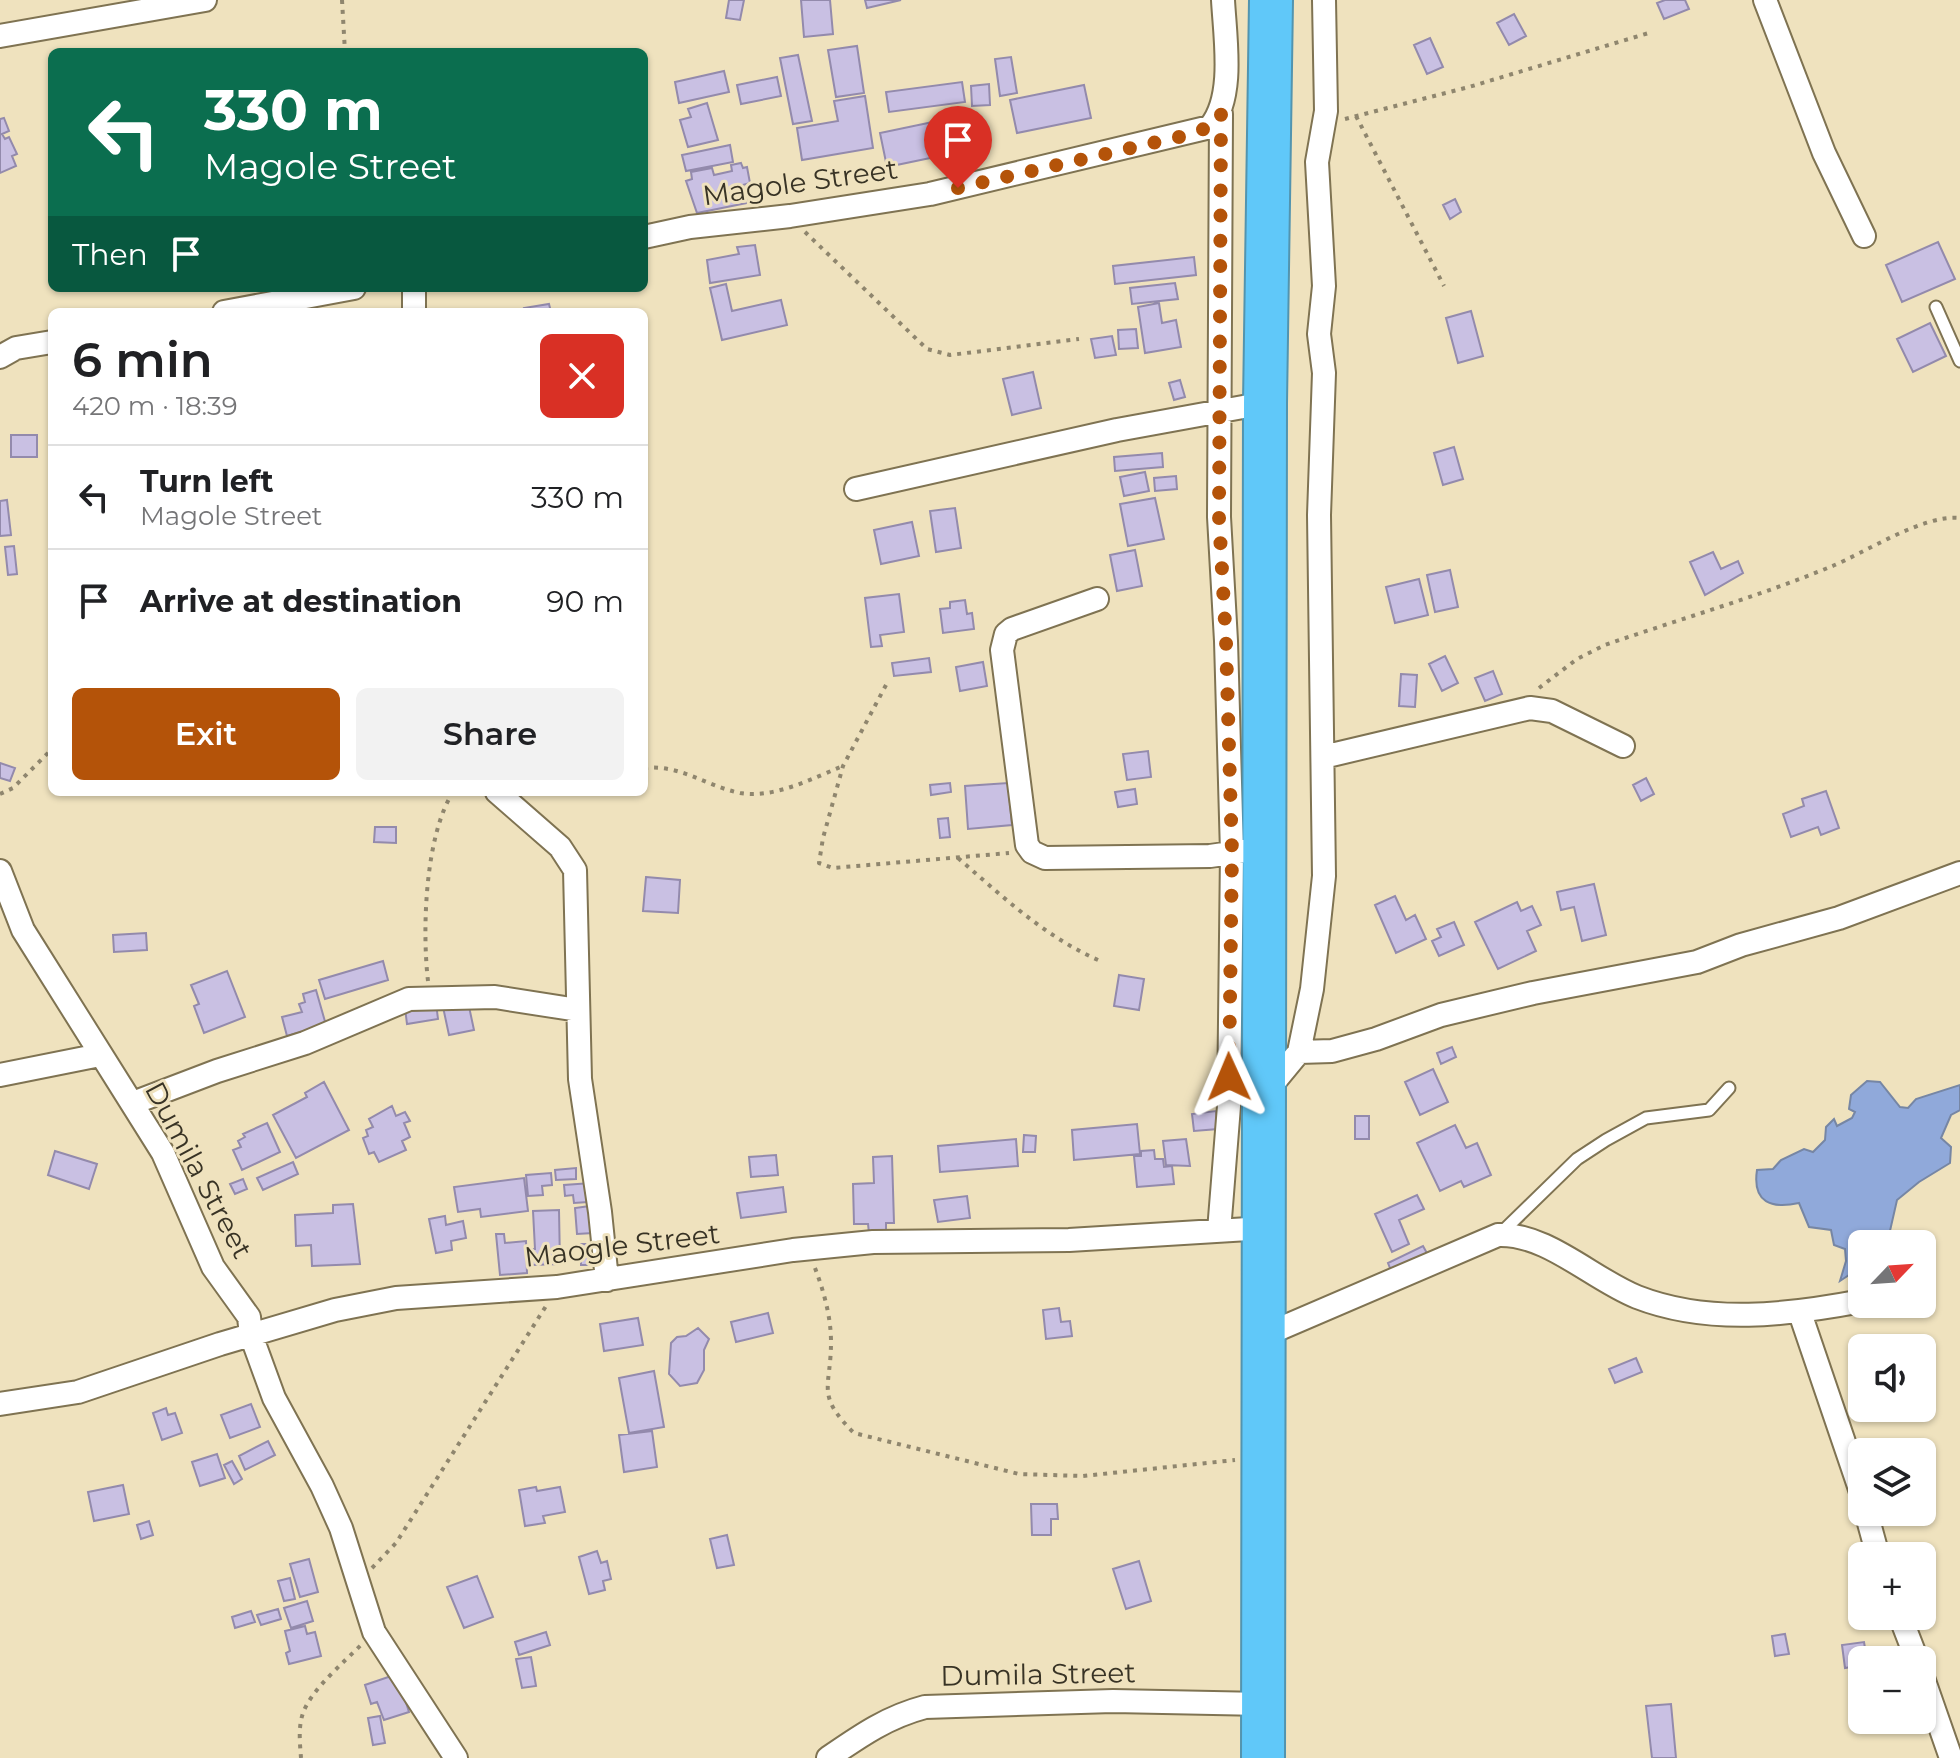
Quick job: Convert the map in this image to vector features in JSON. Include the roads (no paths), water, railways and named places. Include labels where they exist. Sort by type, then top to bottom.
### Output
[{"type":"highway","points":[[1263,1758],[1265,1093],[1249,851],[1265,403],[1271,0]]},
{"type":"street","points":[[0,36],[144,6],[205,0]]},
{"type":"street","points":[[1219,1231],[1249,851],[1226,641],[1219,517],[1223,0]]},
{"type":"street","points":[[1265,1093],[1299,1052],[1312,989],[1324,876],[1319,515],[1324,373],[1319,334],[1324,286],[1317,162],[1323,125],[1327,58],[1324,0]]},
{"type":"street","points":[[1765,0],[1824,153],[1864,236]]},
{"type":"street","name":"Magole Street","points":[[648,236],[690,227],[790,216],[930,194],[1183,136],[1210,127],[1221,114]]},
{"type":"street","points":[[246,308],[332,292]]},
{"type":"street","points":[[0,357],[16,348],[48,343]]},
{"type":"street","points":[[856,489],[1117,430],[1265,403]]},
{"type":"street","points":[[1097,599],[1012,629],[1006,634],[1002,650],[1023,830],[1032,852],[1045,858],[1075,858],[1249,851]]},
{"type":"street","points":[[1323,757],[1530,708],[1552,711],[1623,746]]},
{"type":"street","points":[[502,796],[560,847],[575,870],[580,1079],[607,1280]]},
{"type":"street","name":"Dumila Street","points":[[0,871],[23,930],[163,1153],[213,1267],[249,1317],[251,1335],[274,1398],[322,1486],[359,1578],[374,1632],[456,1758]]},
{"type":"street","points":[[1299,1052],[1332,1051],[1376,1039],[1441,1015],[1533,993],[1697,962],[1741,945],[1839,918],[1960,873]]},
{"type":"street","points":[[133,1103],[217,1071],[305,1043],[389,1005],[430,997],[495,997],[578,1010]]},
{"type":"street","points":[[0,1075],[100,1055]]},
{"type":"street","name":"Maogle Street","points":[[0,1404],[78,1392],[335,1310],[396,1298],[557,1287],[873,1242],[1069,1240],[1265,1228]]},
{"type":"street","points":[[1265,1335],[1498,1235],[1516,1234],[1552,1249],[1593,1275],[1671,1309],[1725,1315],[1800,1313],[1848,1304]]},
{"type":"street","points":[[1800,1313],[1848,1454]]},
{"type":"street","name":"Dumila Street","points":[[828,1758],[875,1725],[898,1714],[925,1707],[1113,1701],[1263,1704]]},
{"type":"street","points":[[1936,1715],[1951,1758]]},
{"type":"lane","points":[[1936,307],[1960,361]]},
{"type":"lane","points":[[1498,1235],[1577,1159],[1618,1132],[1646,1118],[1709,1110],[1729,1088]]},
{"type":"water","points":[[1867,1081],[1880,1082],[1900,1107],[1908,1108],[1916,1099],[1960,1085],[1960,1110],[1951,1115],[1941,1138],[1951,1147],[1950,1163],[1897,1200],[1890,1230],[1848,1230],[1848,1276],[1840,1281],[1846,1261],[1845,1249],[1834,1245],[1831,1230],[1809,1227],[1799,1203],[1780,1205],[1766,1201],[1761,1197],[1756,1181],[1757,1170],[1773,1169],[1781,1160],[1804,1149],[1813,1152],[1825,1140],[1826,1127],[1834,1119],[1837,1126],[1852,1118],[1855,1112],[1849,1109],[1851,1095]]}]
